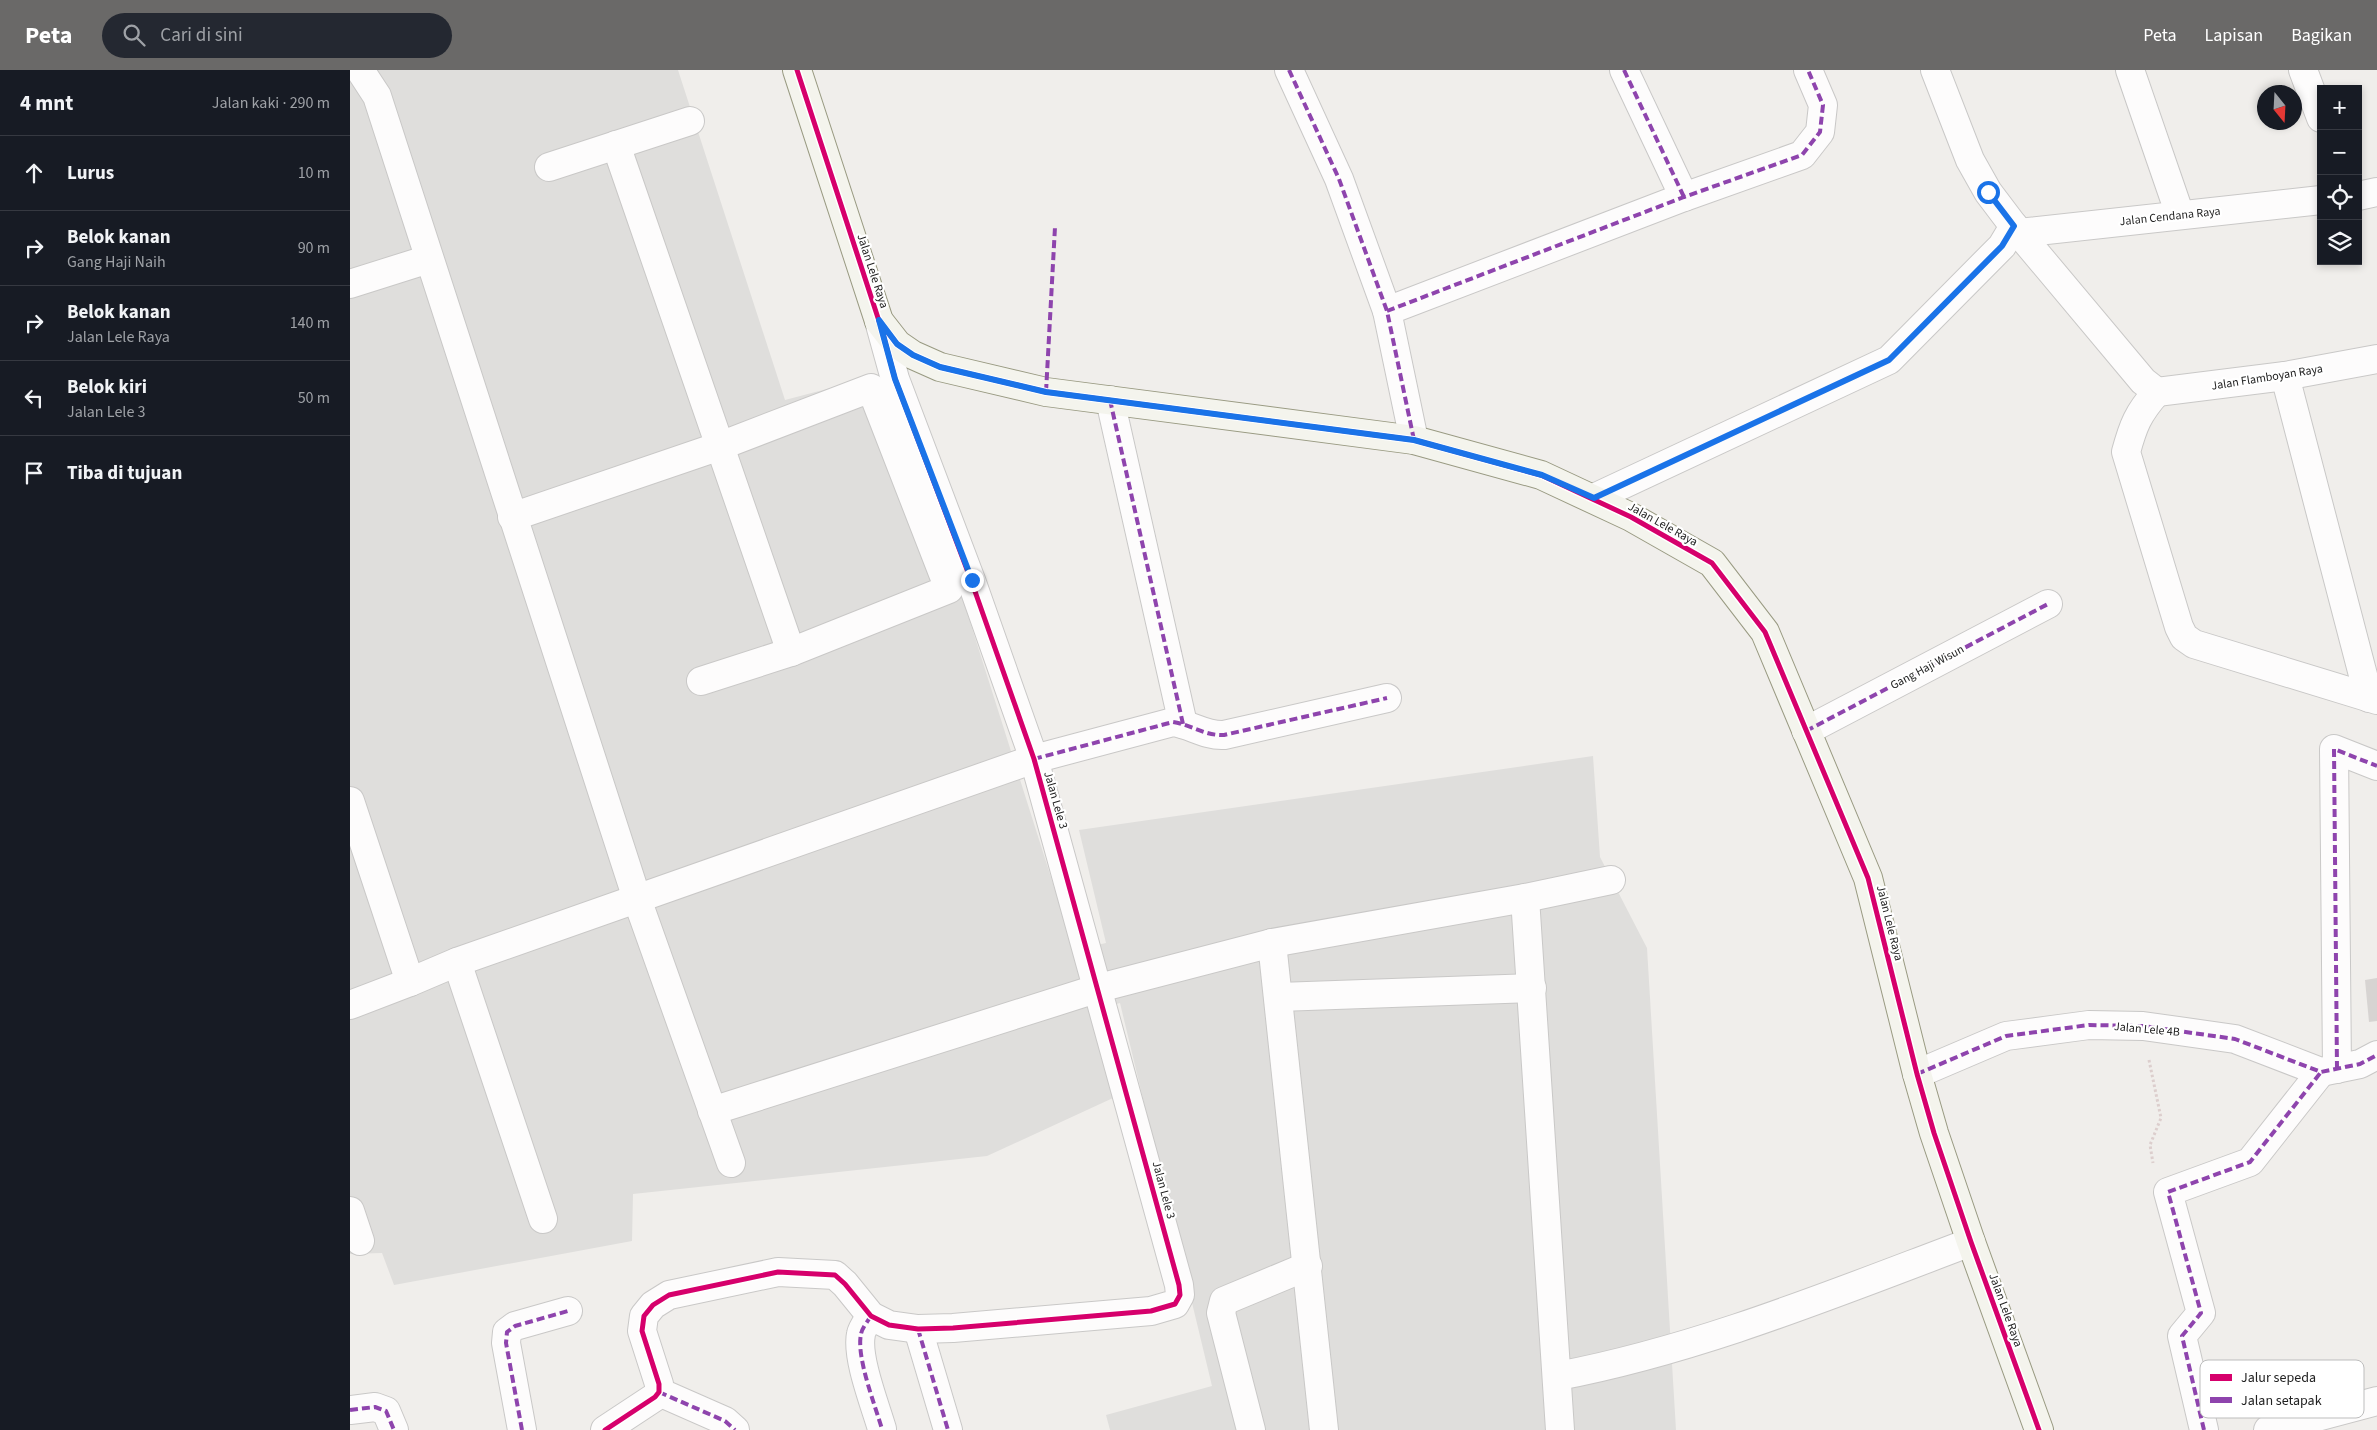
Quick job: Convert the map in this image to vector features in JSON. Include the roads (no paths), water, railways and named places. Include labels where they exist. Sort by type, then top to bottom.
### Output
[{"type":"street","points":[[360,70],[378,83],[429,259],[512,517],[637,899],[731,1163]]},
{"type":"street","name":"Jalan Lele Raya","points":[[798,70],[879,320],[897,344],[913,355],[940,367],[1046,392],[1414,440],[1542,475],[1594,498],[1712,563],[1765,632],[1868,878],[1917,1074],[1971,1242],[2039,1430]]},
{"type":"street","points":[[1289,70],[1339,180],[1387,311],[1414,440]]},
{"type":"street","points":[[1624,70],[1684,197]]},
{"type":"street","points":[[1387,311],[1684,197],[1802,155],[1820,132],[1823,105],[1808,70]]},
{"type":"street","points":[[1935,70],[1970,160],[1988,192],[2016,230],[2143,381],[2157,392],[2143,408],[2134,424],[2126,452],[2179,627],[2184,637],[2194,644],[2373,699]]},
{"type":"street","points":[[2130,70],[2180,215]]},
{"type":"street","points":[[2303,70],[2317,107]]},
{"type":"street","points":[[549,167],[690,121]]},
{"type":"street","points":[[616,145],[791,652]]},
{"type":"street","points":[[2362,195],[2377,192]]},
{"type":"street","name":"Jalan Cendana Raya","points":[[2016,230],[2317,200]]},
{"type":"street","points":[[1594,498],[1889,360],[2016,230]]},
{"type":"street","points":[[350,284],[429,259]]},
{"type":"street","name":"Jalan Lele 3","points":[[879,320],[895,379],[972,580],[1034,759],[1099,988],[1179,1285],[1180,1295],[1175,1304],[1151,1311],[918,1329]]},
{"type":"street","name":"Jalan Flamboyan Raya","points":[[2157,392],[2285,376],[2377,359]]},
{"type":"street","points":[[2285,376],[2373,699]]},
{"type":"street","points":[[512,517],[720,446],[871,388],[950,589],[791,652],[701,681]]},
{"type":"street","points":[[1110,400],[1184,724]]},
{"type":"street","name":"Gang Haji Wisun","points":[[1806,731],[2048,604]]},
{"type":"street","points":[[350,1005],[457,962],[1034,759],[1174,722],[1184,724],[1206,734],[1224,735],[1387,698]]},
{"type":"street","points":[[2329,1070],[2334,749],[2377,766]]},
{"type":"street","points":[[350,800],[410,982]]},
{"type":"street","points":[[712,1111],[1099,988],[1272,943],[1525,898],[1611,880]]},
{"type":"street","points":[[1525,898],[1558,1376],[1560,1430]]},
{"type":"street","points":[[1272,943],[1308,1266],[1324,1430]]},
{"type":"street","points":[[457,962],[543,1219]]},
{"type":"street","points":[[1279,997],[1532,988]]},
{"type":"street","name":"Jalan Lele 4B","points":[[1917,1074],[2006,1036],[2090,1025],[2143,1026],[2235,1039],[2329,1070]]},
{"type":"street","points":[[2200,1413],[2182,1336],[2201,1313],[2168,1192],[2250,1162],[2329,1070],[2360,1064],[2377,1055]]},
{"type":"street","points":[[350,1211],[360,1241]]},
{"type":"street","points":[[1558,1376],[1611,1366],[1727,1333],[1971,1242]]},
{"type":"street","points":[[1251,1430],[1221,1314],[1224,1301],[1308,1266]]},
{"type":"street","points":[[605,1430],[655,1397],[659,1392],[659,1384],[642,1330],[644,1316],[653,1305],[669,1295],[778,1272],[835,1275],[845,1284],[871,1316],[889,1325],[918,1329],[948,1430]]},
{"type":"street","points":[[522,1430],[506,1343],[507,1332],[515,1326],[568,1311]]},
{"type":"street","points":[[871,1316],[861,1333],[862,1348],[864,1367],[882,1429]]},
{"type":"street","points":[[659,1392],[725,1422],[735,1430]]},
{"type":"street","points":[[2364,1404],[2377,1401]]},
{"type":"street","points":[[350,1410],[374,1406],[386,1411],[394,1430]]},
{"type":"street","points":[[2268,1430],[2313,1418]]}]
